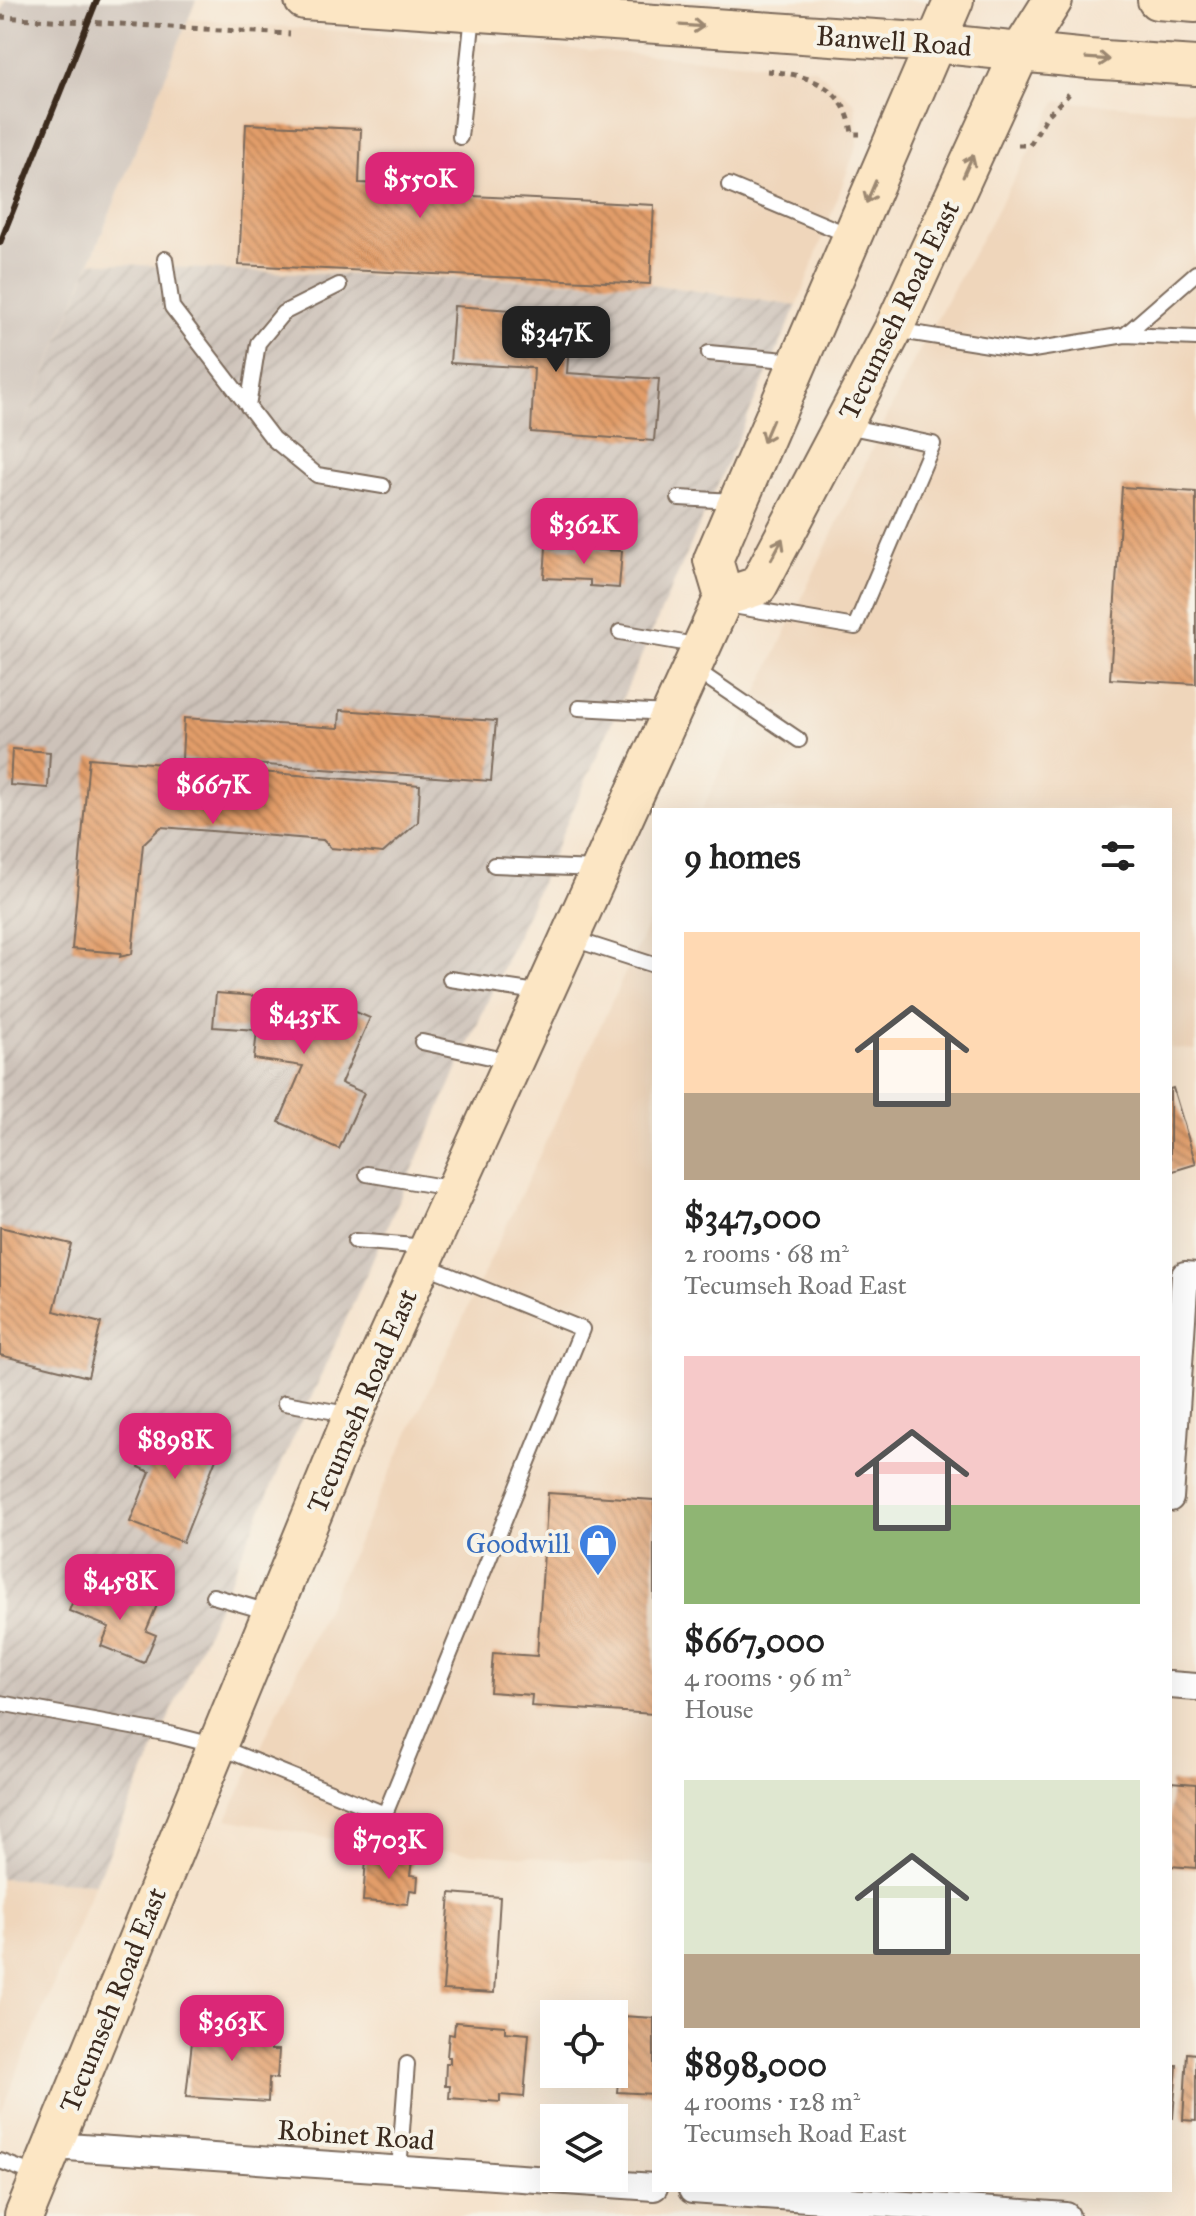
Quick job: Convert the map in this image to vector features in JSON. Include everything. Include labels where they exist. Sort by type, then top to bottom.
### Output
[{"type":"main road","points":[[722,601],[713,560],[954,0]]},
{"type":"main road","name":"Tecumseh Road East","points":[[24,2216],[353,1415],[722,601],[758,586],[893,330],[1021,51],[1053,0]]},
{"type":"main road","points":[[1157,0],[1196,3]]},
{"type":"main road","name":"Banwell Road","points":[[299,17],[559,9],[1088,59],[1196,66]]},
{"type":"street","points":[[1172,1468],[1185,1275],[1196,1276]]},
{"type":"street","points":[[1172,1685],[1196,1687]]},
{"type":"street","name":"Robinet Road","points":[[47,2161],[399,2170],[652,2187]]},
{"type":"street","points":[[721,2192],[1066,2216]]},
{"type":"lane","points":[[460,137],[473,11]]},
{"type":"lane","points":[[729,185],[852,236]]},
{"type":"lane","points":[[165,259],[172,307],[273,439],[317,475],[383,486]]},
{"type":"lane","points":[[1125,335],[1196,273]]},
{"type":"lane","points":[[248,407],[258,343],[283,313],[339,285]]},
{"type":"lane","points":[[893,330],[1027,351],[1125,335],[1196,338]]},
{"type":"lane","points":[[709,353],[799,361]]},
{"type":"lane","points":[[722,601],[855,627],[933,444],[843,425]]},
{"type":"lane","points":[[679,498],[738,501]]},
{"type":"lane","points":[[620,632],[697,657],[799,740]]},
{"type":"lane","points":[[579,708],[671,714]]},
{"type":"lane","points":[[494,865],[600,869]]},
{"type":"lane","points":[[569,938],[652,964]]},
{"type":"lane","points":[[450,979],[544,993]]},
{"type":"lane","points":[[422,1042],[513,1062]]},
{"type":"lane","points":[[367,1174],[455,1190]]},
{"type":"lane","points":[[0,1703],[170,1734],[217,1746],[385,1814],[582,1329],[425,1256],[355,1241]]},
{"type":"lane","points":[[285,1403],[353,1415]]},
{"type":"lane","points":[[213,1596],[272,1613]]},
{"type":"lane","points":[[399,2170],[407,2064]]},
{"type":"lane","points":[[0,2161],[47,2161]]},
{"type":"path","points":[[0,17],[299,17]]},
{"type":"path","points":[[752,70],[782,72],[826,85],[850,117],[852,134]]},
{"type":"path","points":[[1030,145],[1046,117],[1070,93]]},
{"type":"shaded area","points":[[6,0],[196,0],[0,486],[0,14]]},
{"type":"shaded area","points":[[188,19],[814,68],[855,103],[858,143],[797,306],[650,284],[238,271],[91,262]]},
{"type":"shaded area","points":[[1057,101],[1196,111],[1196,1050],[1172,1048],[1172,808],[703,808],[913,362]]},
{"type":"shaded area","points":[[91,262],[238,271],[650,284],[797,306],[95,1883],[0,1878],[0,486]]},
{"type":"shaded area","points":[[652,916],[652,1866],[364,1845],[227,1819]]},
{"type":"shaded area","points":[[0,1878],[95,1883],[0,2114]]},
{"type":"building","points":[[246,124],[361,129],[359,183],[451,187],[451,195],[654,205],[650,284],[239,265]]},
{"type":"building","points":[[454,306],[571,314],[567,373],[659,379],[654,441],[531,432],[534,368],[450,363]]},
{"type":"building","points":[[1122,487],[1196,492],[1196,684],[1110,679]]},
{"type":"building","points":[[546,547],[622,551],[619,588],[590,586],[590,580],[544,578]]},
{"type":"building","points":[[340,710],[496,721],[491,781],[182,759],[184,718],[339,728]]},
{"type":"building","points":[[12,749],[50,752],[48,788],[10,785]]},
{"type":"building","points":[[89,758],[420,785],[418,822],[383,853],[331,848],[323,840],[161,827],[143,844],[132,954],[120,957],[121,953],[72,949]]},
{"type":"building","points":[[216,993],[333,1002],[370,1018],[341,1083],[364,1093],[339,1149],[279,1122],[303,1066],[254,1059],[257,1030],[213,1027]]},
{"type":"building","points":[[1172,1088],[1196,1164],[1172,1171]]},
{"type":"building","points":[[0,1227],[71,1244],[54,1311],[101,1323],[88,1377],[0,1355]]},
{"type":"building","points":[[195,1426],[224,1438],[183,1542],[130,1522],[150,1472],[139,1467],[153,1429],[189,1443]]},
{"type":"building","name":"Goodwill","points":[[548,1493],[652,1500],[652,1714],[531,1706],[532,1695],[490,1692],[493,1653],[537,1656]]},
{"type":"building","points":[[96,1591],[121,1601],[125,1593],[157,1605],[146,1631],[156,1635],[144,1663],[101,1646],[109,1627],[69,1611],[76,1593],[93,1600]]},
{"type":"building","points":[[1172,1782],[1196,1784],[1196,1868],[1172,1866]]},
{"type":"building","points":[[366,1858],[412,1861],[410,1875],[418,1876],[417,1891],[410,1890],[408,1904],[363,1901]]},
{"type":"building","points":[[450,1893],[500,1897],[494,1993],[443,1990]]},
{"type":"building","points":[[628,2016],[652,2018],[652,2094],[617,2092],[617,2088],[628,2088]]},
{"type":"building","points":[[455,2022],[505,2026],[505,2032],[529,2034],[524,2097],[500,2095],[500,2102],[449,2098],[450,2086],[445,2086],[446,2063],[450,2063],[450,2057],[447,2057],[449,2034],[454,2035]]},
{"type":"building","points":[[194,2023],[272,2027],[271,2050],[279,2050],[277,2079],[269,2078],[268,2102],[186,2097]]},
{"type":"building","points":[[1187,2053],[1196,2054],[1196,2121],[1183,2120]]},
{"type":"building","points":[[1172,2065],[1177,2065],[1173,2118]]},
{"type":"railway","points":[[0,243],[97,0]]},
{"type":"place","name":"Goodwill","points":[[598,1577]]}]
